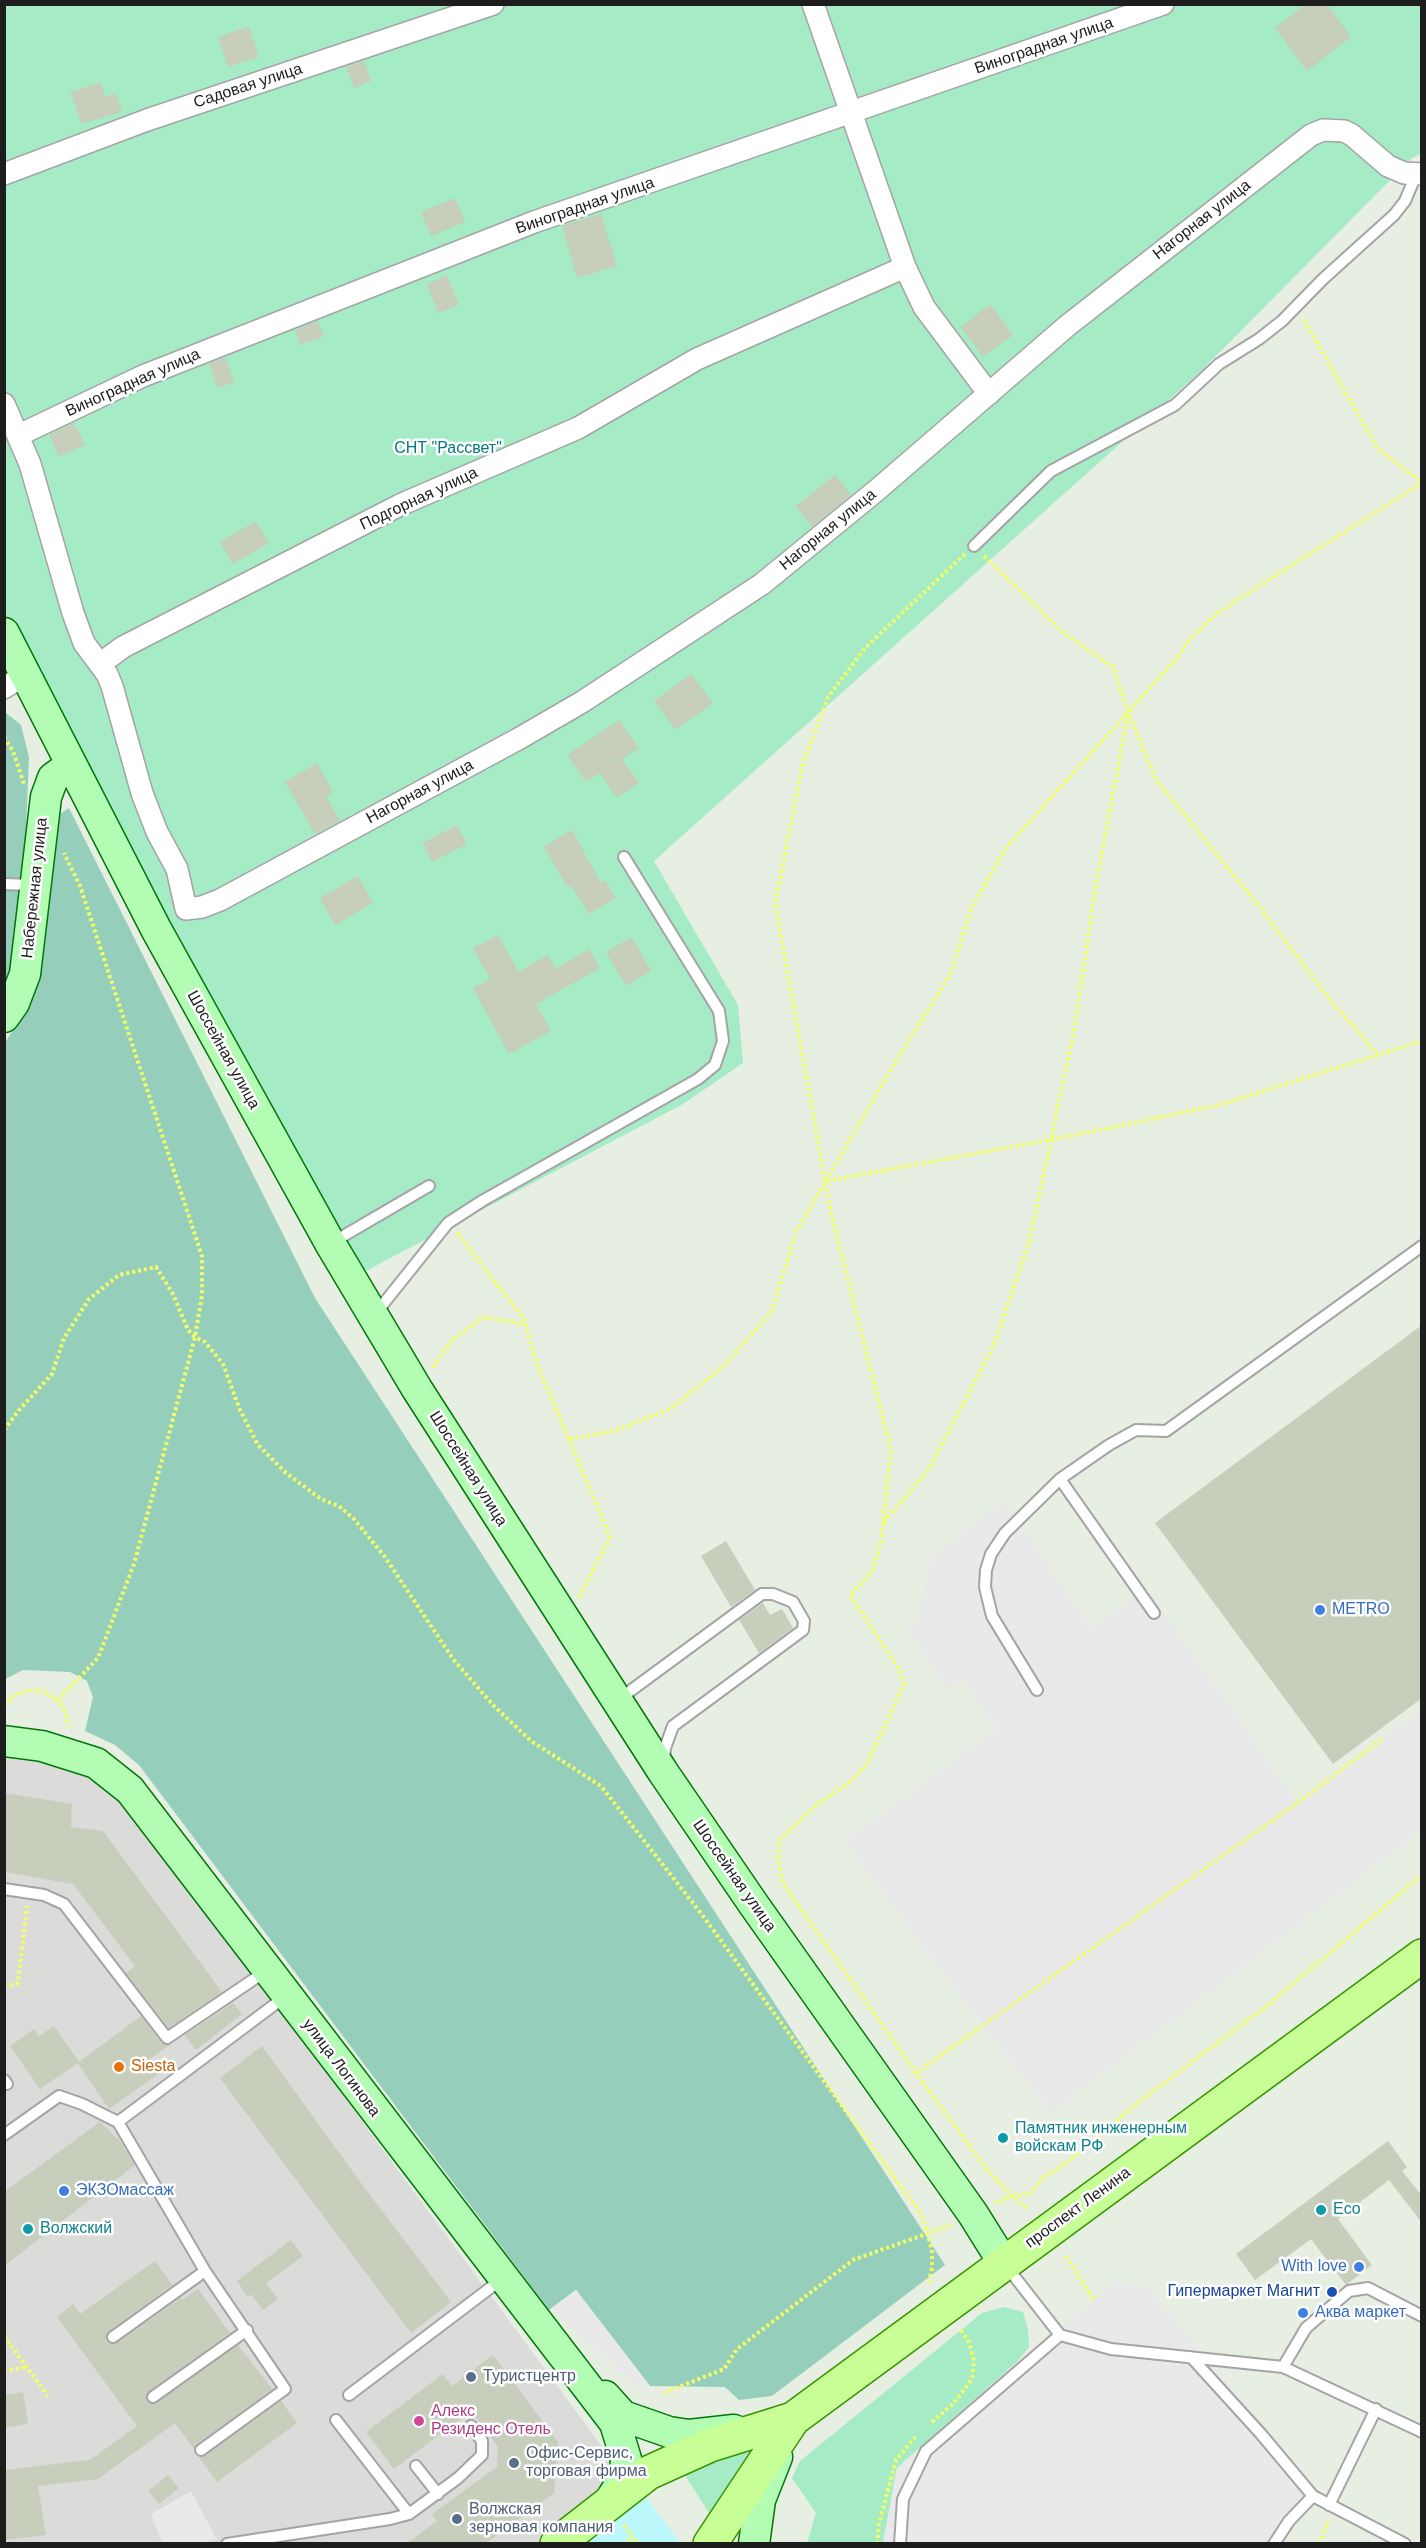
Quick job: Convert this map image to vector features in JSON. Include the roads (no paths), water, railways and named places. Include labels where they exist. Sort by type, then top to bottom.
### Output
[{"type":"main road","name":"проспект Ленина","points":[[557,2544],[615,2514],[648,2473],[710,2445],[793,2419],[1414,1957]]},
{"type":"main road","name":"проспект Ленина","points":[[710,2544],[793,2419]]},
{"type":"street","name":"Садовая улица","points":[[4,174],[147,120],[494,4]]},
{"type":"street","points":[[813,4],[905,267],[924,307],[989,394]]},
{"type":"street","name":"Виноградная улица","points":[[19,435],[143,376],[534,222],[1162,4]]},
{"type":"street","name":"Нагорная улица","points":[[186,909],[202,907],[220,900],[520,738],[582,702],[762,584],[1076,319],[1311,135],[1323,130],[1344,131],[1389,166],[1419,175]]},
{"type":"street","name":"Подгорная улица","points":[[100,664],[123,647],[400,505],[578,428],[697,359],[905,267]]},
{"type":"street","points":[[4,404],[30,464],[73,613],[84,643],[100,664],[112,686],[142,793],[177,869],[186,909],[176,918],[156,929]]},
{"type":"street","name":"Шоссейная улица","points":[[4,633],[15,681],[71,765],[156,929],[330,1243],[417,1389],[663,1772],[754,1905],[973,2214],[1003,2262]]},
{"type":"street","name":"Набережная улица","points":[[4,1017],[17,997],[25,974],[49,786],[53,777],[71,765]]},
{"type":"street","name":"улица Логинова","points":[[4,1741],[42,1746],[96,1763],[130,1790],[502,2279],[615,2423],[626,2458],[626,2476],[615,2514]]},
{"type":"street","points":[[556,2349],[583,2369],[623,2416],[651,2427],[669,2432],[704,2434],[793,2419]]},
{"type":"street","points":[[753,2544],[760,2500],[793,2419]]},
{"type":"lane","points":[[974,546],[1051,471],[1175,405],[1219,364],[1259,339],[1282,321],[1323,279],[1394,215],[1405,201],[1419,175]]},
{"type":"lane","points":[[373,1316],[448,1223],[698,1079],[715,1065],[723,1041],[719,1011],[624,857]]},
{"type":"lane","points":[[4,884],[36,885]]},
{"type":"lane","points":[[330,1243],[429,1186]]},
{"type":"lane","points":[[1036,1690],[992,1616],[985,1587],[986,1570],[991,1554],[1005,1533],[1060,1479],[1136,1430],[1166,1431],[1422,1246]]},
{"type":"lane","points":[[1060,1479],[1154,1613]]},
{"type":"lane","points":[[618,1700],[762,1594],[773,1594],[793,1602],[799,1611],[804,1621],[803,1630],[673,1726],[665,1748],[663,1772]]},
{"type":"lane","points":[[4,1889],[44,1895],[64,1904],[167,2038],[266,1970]]},
{"type":"lane","points":[[118,2122],[286,1996]]},
{"type":"lane","points":[[4,2135],[59,2096],[82,2104],[118,2122],[205,2271],[285,2389],[201,2450]]},
{"type":"lane","points":[[1003,2262],[1060,2336],[1111,2349],[1283,2367],[1422,2432]]},
{"type":"lane","points":[[113,2337],[205,2271]]},
{"type":"lane","points":[[350,2395],[502,2279]]},
{"type":"lane","points":[[1283,2367],[1306,2328],[1349,2291],[1368,2288],[1422,2316]]},
{"type":"lane","points":[[153,2397],[247,2330]]},
{"type":"lane","points":[[900,2544],[903,2499],[926,2451],[1060,2336]]},
{"type":"lane","points":[[1191,2357],[1261,2434],[1313,2496],[1405,2544]]},
{"type":"lane","points":[[1329,2505],[1376,2409]]},
{"type":"lane","points":[[336,2420],[408,2514]]},
{"type":"lane","points":[[227,2544],[390,2519],[408,2514],[438,2494],[482,2455],[482,2441],[471,2426]]},
{"type":"lane","points":[[416,2466],[438,2494]]},
{"type":"lane","points":[[1274,2544],[1289,2522],[1313,2496]]},
{"type":"place","name":"METRO","points":[[1320,1610]]},
{"type":"place","name":"Siesta","points":[[119,2067]]},
{"type":"place","name":"Памятник инженерным войскам РФ","points":[[1003,2138]]},
{"type":"place","name":"ЭКЗОмассаж","points":[[64,2191]]},
{"type":"place","name":"Eco","points":[[1321,2210]]},
{"type":"place","name":"Волжский","points":[[28,2229]]},
{"type":"place","name":"With love","points":[[1359,2267]]},
{"type":"place","name":"Гипермаркет Магнит","points":[[1332,2292]]},
{"type":"place","name":"Аква маркет","points":[[1303,2313]]},
{"type":"place","name":"Туристцентр","points":[[471,2377]]},
{"type":"place","name":"Алекс Резиденс Отель","points":[[419,2421]]},
{"type":"place","name":"Офис-Сервис, торговая фирма","points":[[514,2463]]},
{"type":"place","name":"Волжская зерновая компания","points":[[457,2519]]},
{"type":"park label","name":"СНТ \"Рассвет\"","points":[[448,449]]}]
